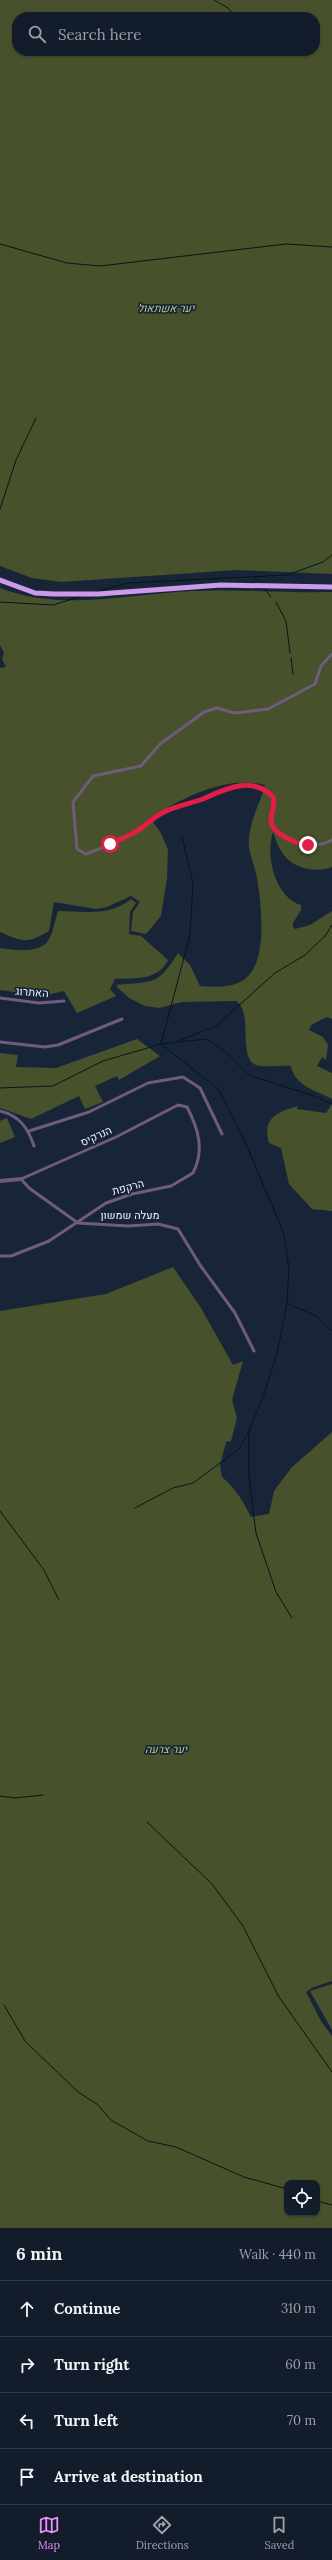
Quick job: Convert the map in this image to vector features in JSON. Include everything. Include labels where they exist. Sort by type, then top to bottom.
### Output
[{"type":"highway","points":[[0,580],[35,593],[54,594],[98,594],[221,585],[332,587]]},
{"type":"street","points":[[332,654],[321,666],[314,684],[274,706],[244,713],[209,709],[160,744],[141,766],[93,776],[75,797],[72,808],[77,849],[86,854],[135,832],[162,813],[175,807],[201,799],[224,789],[250,785],[260,788],[273,797],[274,805],[271,824],[292,841],[317,845],[332,840]]},
{"type":"street","name":"האתרוג","points":[[0,998],[39,1003],[64,1001]]},
{"type":"street","points":[[0,1042],[45,1047],[58,1046],[122,1019]]},
{"type":"street","points":[[29,1131],[89,1112],[148,1083],[183,1077],[200,1088],[222,1134]]},
{"type":"street","name":"הנרקיס","points":[[21,1179],[116,1137],[178,1105]]},
{"type":"street","name":"הרקפת","points":[[0,1256],[11,1256],[49,1241],[106,1203],[132,1194],[171,1186],[193,1173],[199,1156],[198,1128],[187,1107],[178,1105]]},
{"type":"street","points":[[0,1111],[14,1116],[29,1131],[34,1146]]},
{"type":"street","points":[[1,1182],[21,1179],[29,1188],[78,1223]]},
{"type":"street","name":"מעלה שמשון","points":[[78,1223],[128,1226],[158,1224],[178,1229],[204,1270],[235,1312],[254,1351]]},
{"type":"green space","name":"יער אשתאול","points":[[0,0],[332,0],[332,574],[236,570],[61,582],[32,578],[0,566]]},
{"type":"green space","points":[[0,588],[23,595],[47,599],[71,600],[95,600],[192,591],[227,590],[332,592],[332,867],[313,870],[294,864],[282,853],[273,832],[270,852],[271,864],[279,885],[292,901],[301,905],[301,910],[293,923],[293,927],[295,929],[310,925],[332,911],[332,1019],[327,1017],[311,1025],[309,1030],[323,1037],[328,1045],[326,1060],[322,1057],[317,1066],[332,1073],[332,1099],[301,1083],[293,1073],[291,1066],[260,1066],[256,1065],[250,1060],[247,1053],[244,1015],[241,1007],[236,1001],[182,1002],[159,1008],[145,1006],[129,998],[117,987],[117,985],[154,980],[165,971],[178,953],[190,965],[200,986],[216,987],[232,985],[242,981],[251,973],[257,961],[260,947],[261,915],[258,885],[249,847],[249,839],[252,823],[265,785],[236,783],[205,790],[176,803],[150,818],[161,833],[168,850],[167,878],[161,916],[146,934],[131,931],[133,912],[140,902],[131,896],[107,907],[96,909],[54,902],[49,931],[30,940],[20,940],[0,932],[0,668],[6,667],[2,659],[4,653],[0,645]]},
{"type":"green space","points":[[131,899],[136,903],[130,912],[129,934],[141,936],[168,960],[164,967],[158,972],[145,977],[115,979],[110,989],[116,996],[77,1013],[64,991],[43,996],[0,990],[0,948],[26,950],[38,948],[44,945],[48,941],[51,934],[58,911],[105,911],[123,905]]},
{"type":"green space","points":[[137,1039],[160,1056],[119,1080],[117,1076],[95,1086],[103,1102],[85,1109],[79,1096],[31,1119],[0,1108],[0,1053],[18,1055],[16,1067],[56,1068]]},
{"type":"green space","points":[[332,1104],[332,1211],[312,1209],[289,1184],[281,1148],[269,1143],[267,1128],[269,1122],[277,1114],[283,1111],[298,1106],[297,1109],[326,1113]]},
{"type":"green space","points":[[7,1118],[15,1137],[0,1143],[0,1121]]},
{"type":"green space","name":"יער צרעה","points":[[173,1267],[201,1308],[233,1365],[243,1361],[232,1400],[237,1418],[231,1441],[226,1442],[220,1465],[222,1477],[239,1496],[251,1517],[269,1514],[274,1491],[291,1468],[332,1432],[332,1981],[314,1987],[306,1992],[321,2021],[332,2036],[332,2228],[0,2228],[0,1311],[106,1294]]},
{"type":"green space","points":[[332,1984],[332,2030],[310,1991]]},
{"type":"waterway","points":[[214,0],[228,8],[232,12]]},
{"type":"waterway","points":[[0,244],[67,263],[100,266],[286,244],[332,247]]},
{"type":"waterway","points":[[0,509],[16,460],[36,418]]},
{"type":"waterway","points":[[99,591],[128,583],[287,575],[323,562],[332,555]]},
{"type":"waterway","points":[[254,576],[259,582]]},
{"type":"waterway","points":[[265,589],[271,597]]},
{"type":"waterway","points":[[0,602],[53,605],[79,597]]},
{"type":"waterway","points":[[276,602],[286,621],[290,653]]},
{"type":"waterway","points":[[291,658],[293,674]]},
{"type":"waterway","points":[[182,837],[193,883],[190,935],[161,1044],[218,1089],[244,1139],[284,1234],[289,1269],[287,1303],[277,1354],[263,1397],[249,1431],[249,1478],[256,1533],[276,1592],[292,1618]]},
{"type":"waterway","points":[[178,1041],[216,1026],[275,973],[305,955],[325,936],[332,925]]},
{"type":"waterway","points":[[0,1088],[53,1086],[103,1061],[161,1044],[206,1039],[227,1053],[249,1075],[317,1097],[332,1104]]},
{"type":"waterway","points":[[287,1303],[316,1316],[332,1331]]},
{"type":"waterway","points":[[135,1508],[173,1488],[193,1483],[239,1449],[249,1431]]},
{"type":"waterway","points":[[0,1511],[44,1570],[59,1600]]},
{"type":"waterway","points":[[0,1796],[15,1798],[43,1795]]},
{"type":"waterway","points":[[147,1822],[212,1884],[243,1926],[279,1997],[332,2072]]},
{"type":"waterway","points":[[4,2005],[25,2041],[78,2092],[97,2104],[111,2120],[148,2141],[176,2147],[244,2177],[284,2188]]},
{"type":"waterway","points":[[320,2202],[332,2205]]},
{"type":"route","points":[[110,844],[135,832],[162,813],[175,807],[201,799],[236,785],[250,785],[268,792],[273,797],[274,805],[270,820],[274,829],[292,841],[299,844],[308,845]]}]
